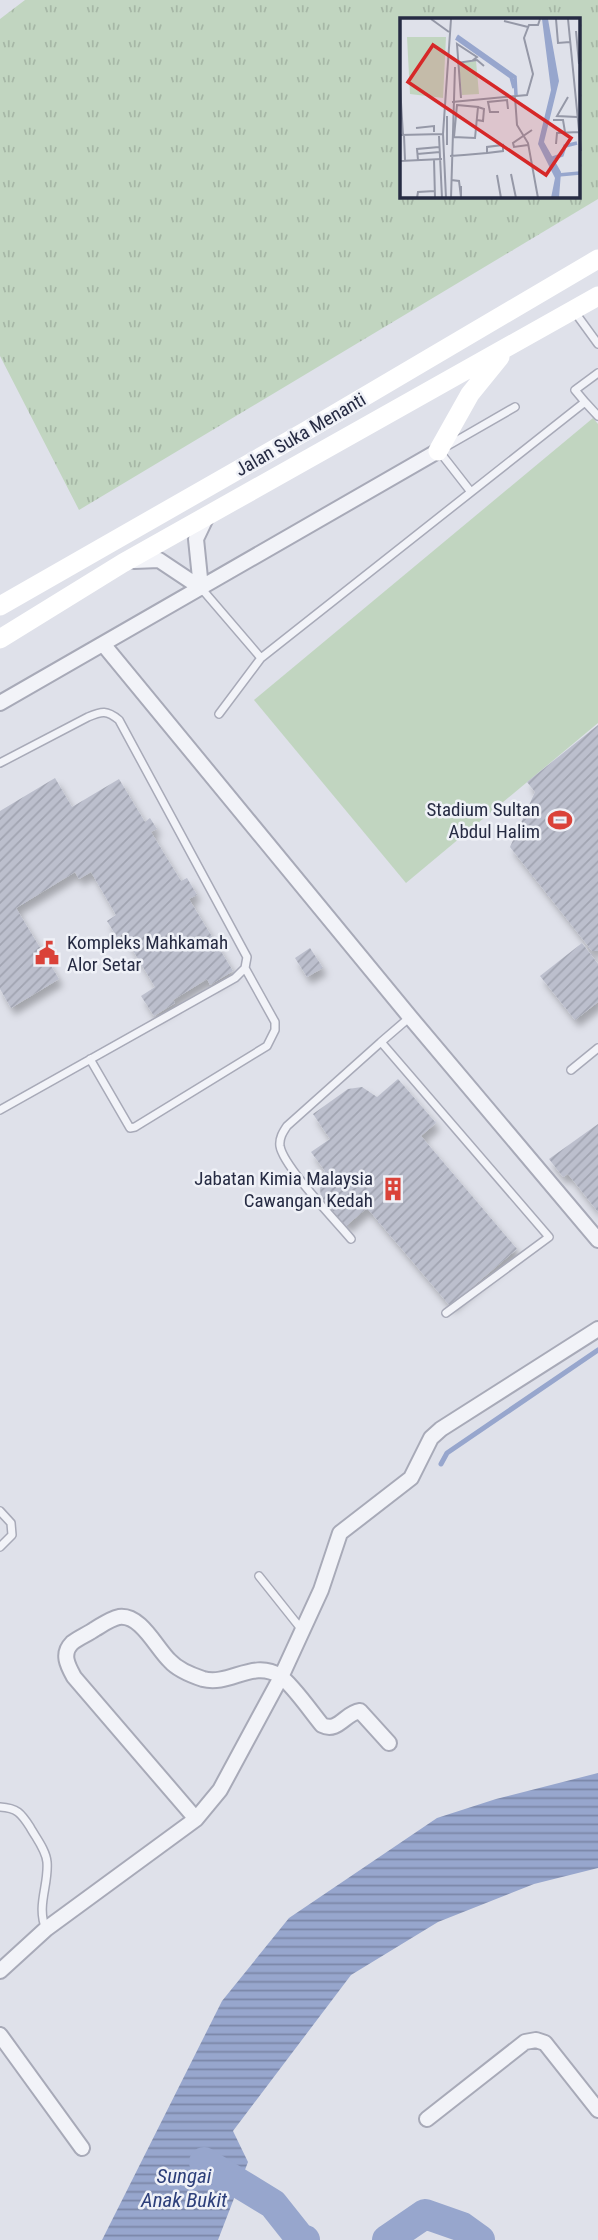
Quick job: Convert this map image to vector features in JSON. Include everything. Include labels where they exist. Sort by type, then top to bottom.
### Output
[{"type":"main road","name":"Jalan Suka Menanti","points":[[0,606],[306,431],[598,259]]},
{"type":"main road","name":"Jalan Suka Menanti","points":[[0,639],[123,563],[598,296]]},
{"type":"main road","points":[[439,451],[470,394],[491,367],[519,340]]},
{"type":"street","points":[[0,703],[439,451]]},
{"type":"street","points":[[201,587],[196,539],[199,528],[209,514]]},
{"type":"street","points":[[123,563],[141,559],[159,560],[201,587]]},
{"type":"street","points":[[103,643],[410,1017],[598,1240]]},
{"type":"street","points":[[0,1971],[46,1929],[196,1819],[220,1790],[281,1677],[321,1590],[340,1533],[411,1478],[431,1438],[441,1429],[598,1329]]},
{"type":"street","points":[[196,1819],[74,1677],[66,1660],[72,1643],[109,1620],[120,1617],[137,1622],[170,1662],[212,1681],[262,1669],[281,1677],[322,1725],[332,1728],[352,1713],[360,1711],[390,1743]]},
{"type":"street","points":[[0,2035],[82,2148]]},
{"type":"street","points":[[427,2119],[525,2042],[536,2039],[545,2043],[598,2110]]},
{"type":"lane","points":[[574,310],[598,344]]},
{"type":"lane","points":[[598,373],[575,390],[598,416]]},
{"type":"lane","points":[[219,714],[261,658],[585,402]]},
{"type":"lane","points":[[471,492],[439,451],[515,407]]},
{"type":"lane","points":[[201,587],[261,658]]},
{"type":"lane","points":[[0,763],[101,711],[110,712],[119,720],[247,957],[246,968],[275,1022],[275,1030],[267,1046],[135,1127],[130,1128],[90,1059]]},
{"type":"lane","points":[[0,1110],[235,978],[246,968]]},
{"type":"lane","points":[[351,1239],[289,1163],[280,1144],[281,1135],[287,1126],[410,1017]]},
{"type":"lane","points":[[381,1042],[549,1237],[446,1313]]},
{"type":"lane","points":[[571,1070],[598,1048]]},
{"type":"lane","points":[[0,1511],[11,1523],[12,1535],[0,1546]]},
{"type":"lane","points":[[258,1576],[302,1631]]},
{"type":"lane","points":[[0,1807],[21,1812],[45,1853],[48,1866],[41,1908],[46,1929]]},
{"type":"green space","points":[[25,0],[598,0],[598,199],[79,510],[0,356],[0,19]]},
{"type":"green space","points":[[593,418],[598,424],[598,723],[406,883],[254,700]]},
{"type":"water","name":"Sungai Anak Bukit","points":[[598,1773],[598,1868],[534,1884],[438,1922],[351,1975],[233,2131],[248,2162],[218,2240],[102,2240],[222,2001],[289,1918],[437,1818],[496,1799]]},
{"type":"building","name":"Stadium Sultan Abdul Halim","points":[[598,725],[598,951],[592,951],[510,847],[535,792],[527,782]]},
{"type":"building","points":[[55,778],[72,807],[119,779],[145,822],[150,818],[157,829],[151,832],[181,881],[187,878],[197,895],[189,899],[233,971],[210,985],[207,979],[173,1000],[175,1003],[154,1016],[141,996],[155,987],[123,934],[117,937],[107,921],[116,915],[91,872],[79,879],[75,872],[16,908],[59,979],[11,1008],[0,989],[0,811]]},
{"type":"building","points":[[582,943],[598,964],[598,1002],[575,1020],[540,976]]},
{"type":"building","points":[[310,948],[323,968],[307,977],[295,958]]},
{"type":"building","name":"Jabatan Kimia Malaysia Cawangan Kedah","points":[[398,1079],[436,1123],[421,1136],[517,1249],[450,1306],[367,1208],[346,1226],[321,1197],[319,1181],[325,1171],[311,1152],[330,1139],[313,1114],[348,1089],[362,1087],[377,1097]]},
{"type":"building","points":[[598,1124],[598,1212],[568,1174],[563,1177],[549,1159]]},
{"type":"waterway","points":[[441,1464],[447,1453],[598,1350]]},
{"type":"waterway","points":[[204,2162],[273,2204],[300,2238],[305,2240]]},
{"type":"waterway","points":[[387,2240],[425,2214],[462,2227],[480,2240]]},
{"type":"place","name":"Stadium Sultan Abdul Halim","points":[[560,820]]},
{"type":"place","name":"Kompleks Mahkamah Alor Setar","points":[[47,953]]},
{"type":"place","name":"Jabatan Kimia Malaysia Cawangan Kedah","points":[[393,1189]]}]
